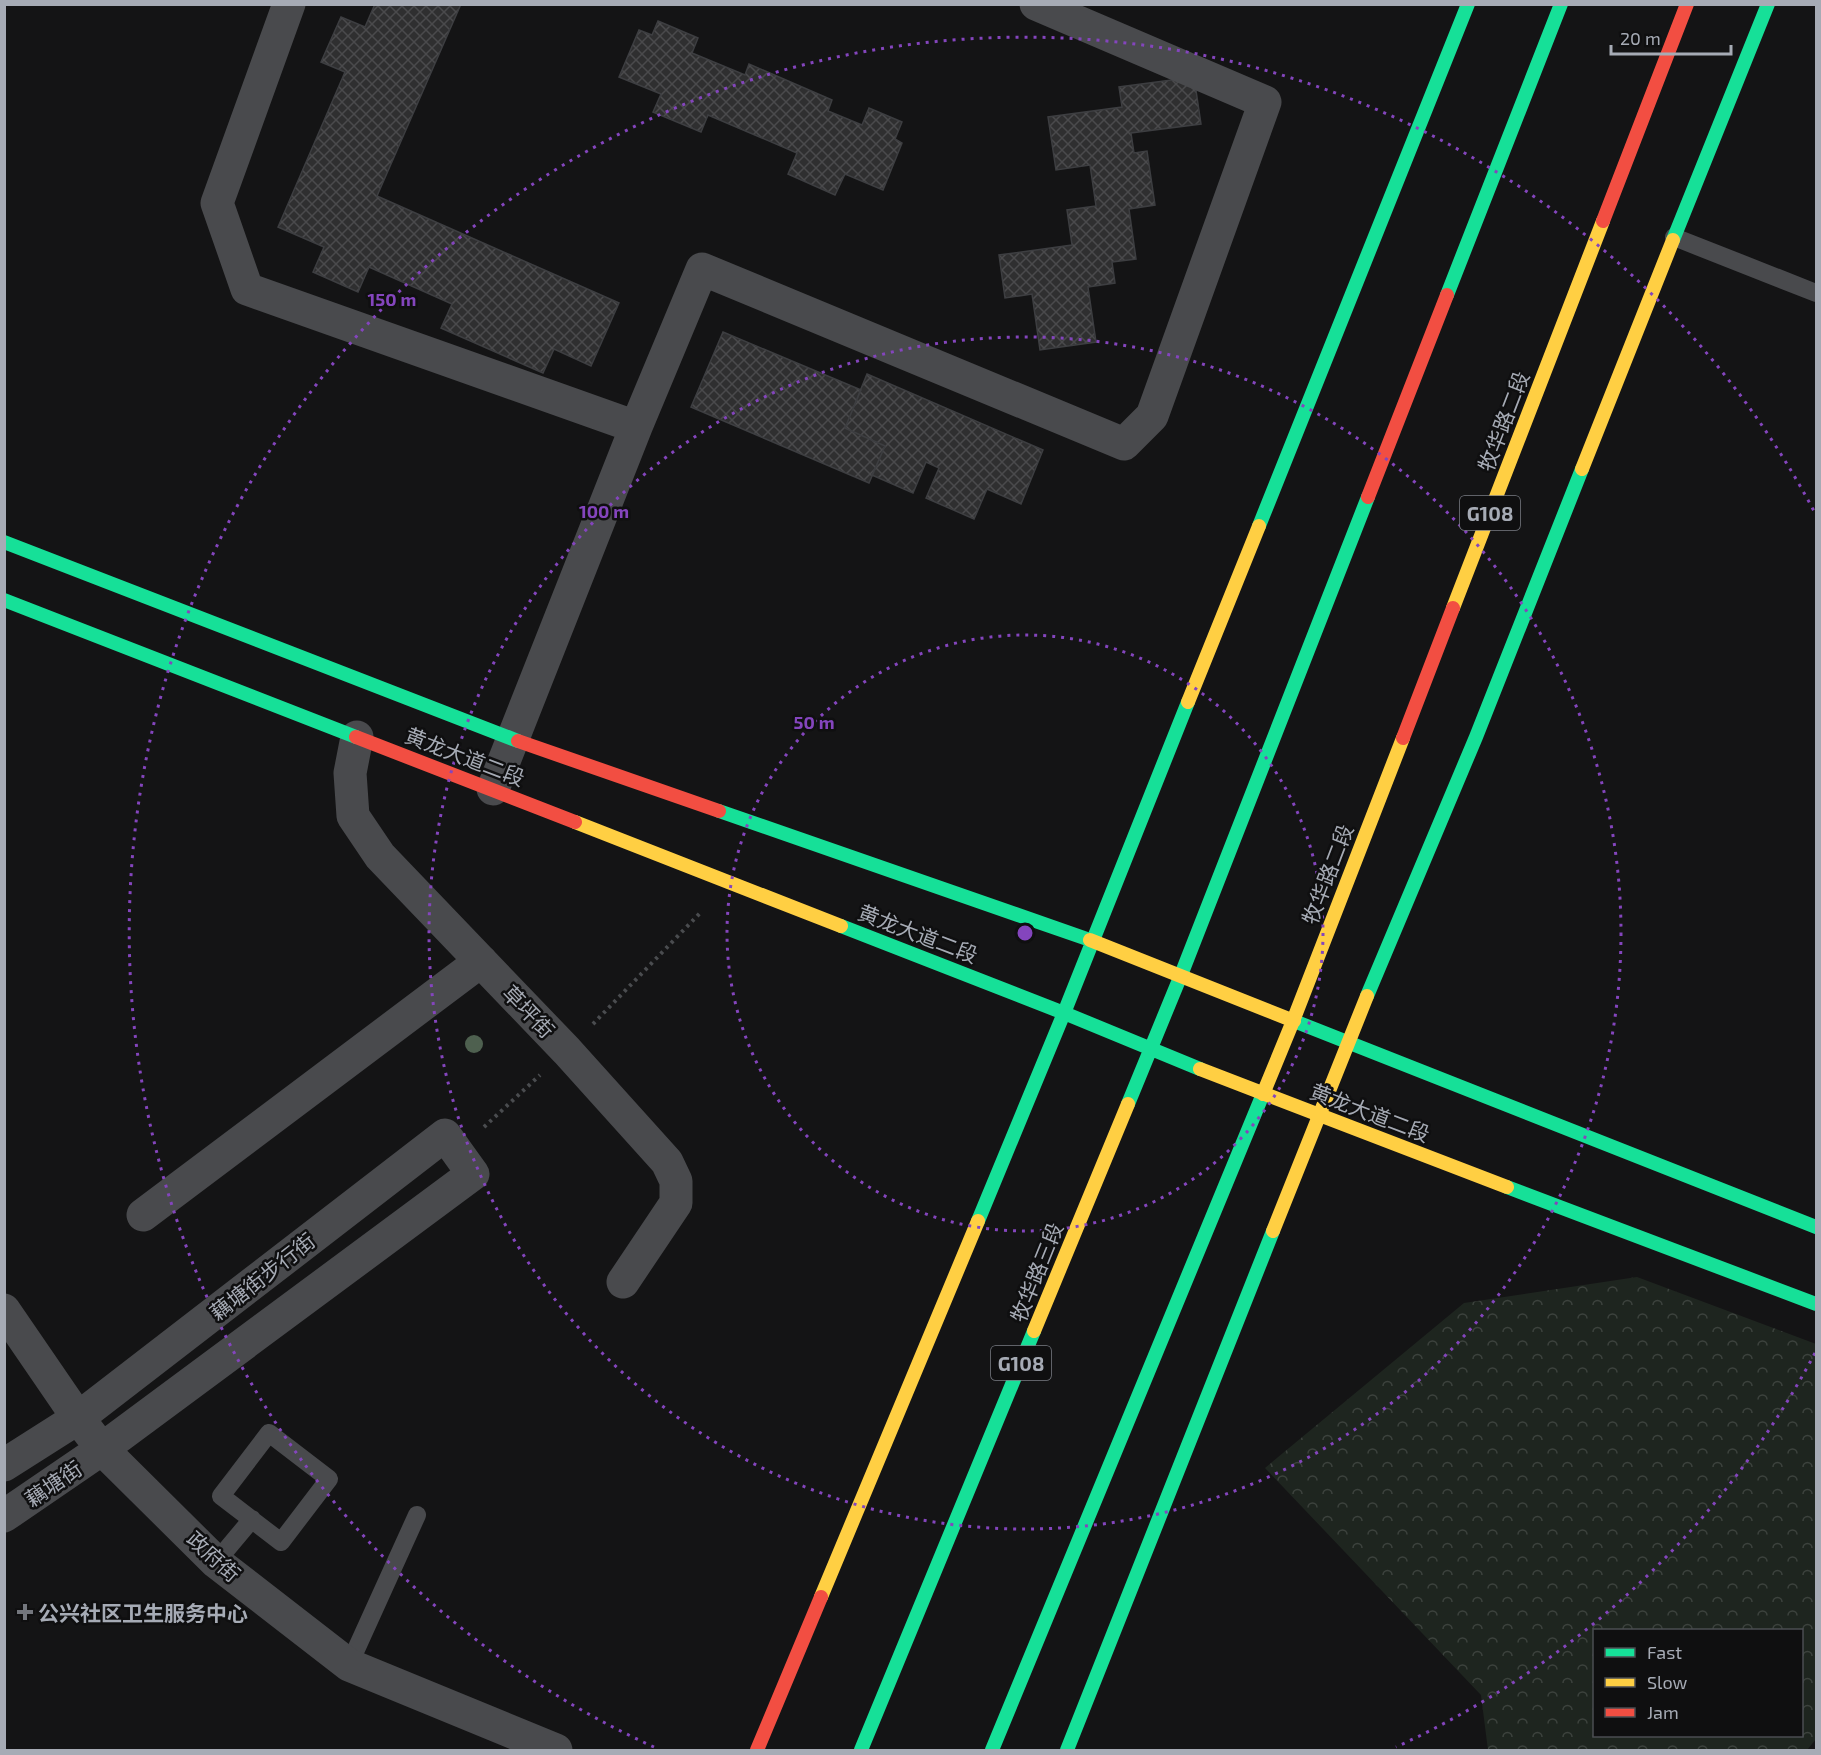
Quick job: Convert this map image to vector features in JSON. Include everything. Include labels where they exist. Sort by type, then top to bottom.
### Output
[{"type":"main road","points":[[757,1750],[1064,1013],[1468,4]]},
{"type":"main road","name":"G108","points":[[1181,975],[1561,4]]},
{"type":"main road","name":"牧华路二段","points":[[1293,1021],[1688,4]]},
{"type":"main road","points":[[1067,1750],[1347,1042],[1476,736],[1768,4]]},
{"type":"main road","name":"黄龙大道二段","points":[[4,542],[514,739],[1093,941],[1816,1227]]},
{"type":"main road","name":"黄龙大道二段","points":[[4,600],[1064,1013],[1319,1116],[1816,1304]]},
{"type":"main road","name":"牧华路三段","points":[[861,1750],[1181,975]]},
{"type":"main road","name":"G108","points":[[992,1750],[1293,1021]]},
{"type":"street","points":[[289,4],[218,203],[247,289],[636,427]]},
{"type":"street","points":[[493,789],[636,427],[702,269],[1124,444],[1152,416],[1265,102],[1035,4]]},
{"type":"street","name":"草坪街","points":[[357,737],[350,773],[353,816],[380,856],[567,1051],[667,1162],[676,1182],[676,1203],[623,1282]]},
{"type":"street","points":[[143,1215],[481,961]]},
{"type":"street","name":"藕塘街步行街","points":[[78,1418],[445,1135],[473,1174],[102,1449]]},
{"type":"street","name":"政府街","points":[[4,1310],[102,1449],[216,1562],[349,1665],[556,1750]]},
{"type":"street","name":"藕塘街","points":[[4,1465],[78,1418]]},
{"type":"street","name":"藕塘街","points":[[4,1516],[102,1449]]},
{"type":"lane","points":[[1674,237],[1816,293]]},
{"type":"lane","points":[[269,1433],[329,1479],[281,1542],[252,1519],[221,1496],[269,1433]]},
{"type":"lane","points":[[349,1665],[417,1515]]},
{"type":"lane","points":[[216,1562],[252,1519]]},
{"type":"path","points":[[503,1109],[567,1051],[729,882]]},
{"type":"green space","points":[[1637,1277],[1816,1344],[1816,1739],[1807,1750],[1488,1750],[1481,1695],[1265,1468],[1464,1303]]},
{"type":"building","points":[[375,4],[461,4],[377,196],[619,303],[591,366],[554,349],[543,373],[441,328],[452,304],[369,267],[358,292],[313,272],[324,247],[278,227],[345,72],[321,62],[341,17],[365,27]]},
{"type":"building","points":[[658,21],[698,38],[692,53],[745,75],[749,64],[832,100],[828,111],[862,125],[869,108],[902,122],[895,139],[902,143],[883,190],[845,174],[835,195],[788,174],[797,153],[708,115],[701,132],[653,112],[661,94],[619,77],[639,30],[652,35]]},
{"type":"building","points":[[1194,77],[1201,124],[1131,133],[1134,153],[1147,151],[1155,205],[1129,209],[1136,259],[1112,262],[1115,283],[1088,287],[1096,342],[1040,350],[1032,294],[1005,298],[999,255],[1072,245],[1067,210],[1096,206],[1090,165],[1056,170],[1048,117],[1122,107],[1119,87]]},
{"type":"building","points":[[723,332],[861,390],[845,428],[885,446],[869,483],[691,407]]},
{"type":"building","points":[[867,374],[1043,450],[1021,504],[987,489],[974,519],[926,498],[939,468],[926,462],[913,493],[872,475],[885,446],[845,428]]},
{"type":"traffic: fast","points":[[1259,526],[1468,4]]},
{"type":"traffic: fast","points":[[1447,295],[1561,4]]},
{"type":"traffic: fast","points":[[1673,240],[1768,4]]},
{"type":"traffic: fast","points":[[1367,996],[1476,737],[1582,469]]},
{"type":"traffic: fast","points":[[1128,1104],[1181,975],[1368,497]]},
{"type":"traffic: fast","points":[[4,542],[518,741]]},
{"type":"traffic: fast","points":[[4,600],[356,737]]},
{"type":"traffic: fast","points":[[978,1221],[1188,702]]},
{"type":"traffic: fast","points":[[719,811],[1090,940]]},
{"type":"traffic: fast","points":[[841,926],[1200,1069]]},
{"type":"traffic: fast","points":[[1294,1021],[1816,1227]]},
{"type":"traffic: fast","points":[[992,1750],[1263,1094]]},
{"type":"traffic: fast","points":[[1507,1187],[1816,1304]]},
{"type":"traffic: fast","points":[[1067,1750],[1273,1231]]},
{"type":"traffic: fast","points":[[861,1750],[1034,1331]]},
{"type":"traffic: slow","points":[[1453,608],[1603,221]]},
{"type":"traffic: slow","points":[[1582,469],[1673,240]]},
{"type":"traffic: slow","points":[[1188,702],[1259,526]]},
{"type":"traffic: slow","points":[[1263,1094],[1403,738]]},
{"type":"traffic: slow","points":[[575,822],[841,926]]},
{"type":"traffic: slow","points":[[1090,940],[1294,1021]]},
{"type":"traffic: slow","points":[[1273,1231],[1367,996]]},
{"type":"traffic: slow","points":[[1200,1069],[1507,1187]]},
{"type":"traffic: slow","points":[[1034,1331],[1128,1104]]},
{"type":"traffic: slow","points":[[821,1597],[978,1221]]},
{"type":"traffic: jam","points":[[1603,221],[1687,4]]},
{"type":"traffic: jam","points":[[1368,497],[1447,295]]},
{"type":"traffic: jam","points":[[1403,738],[1453,608]]},
{"type":"traffic: jam","points":[[356,737],[575,822]]},
{"type":"traffic: jam","points":[[518,741],[719,811]]},
{"type":"traffic: jam","points":[[757,1750],[821,1597]]},
{"type":"place","name":"公兴社区卫生服务中心","points":[[25,1612]]}]
